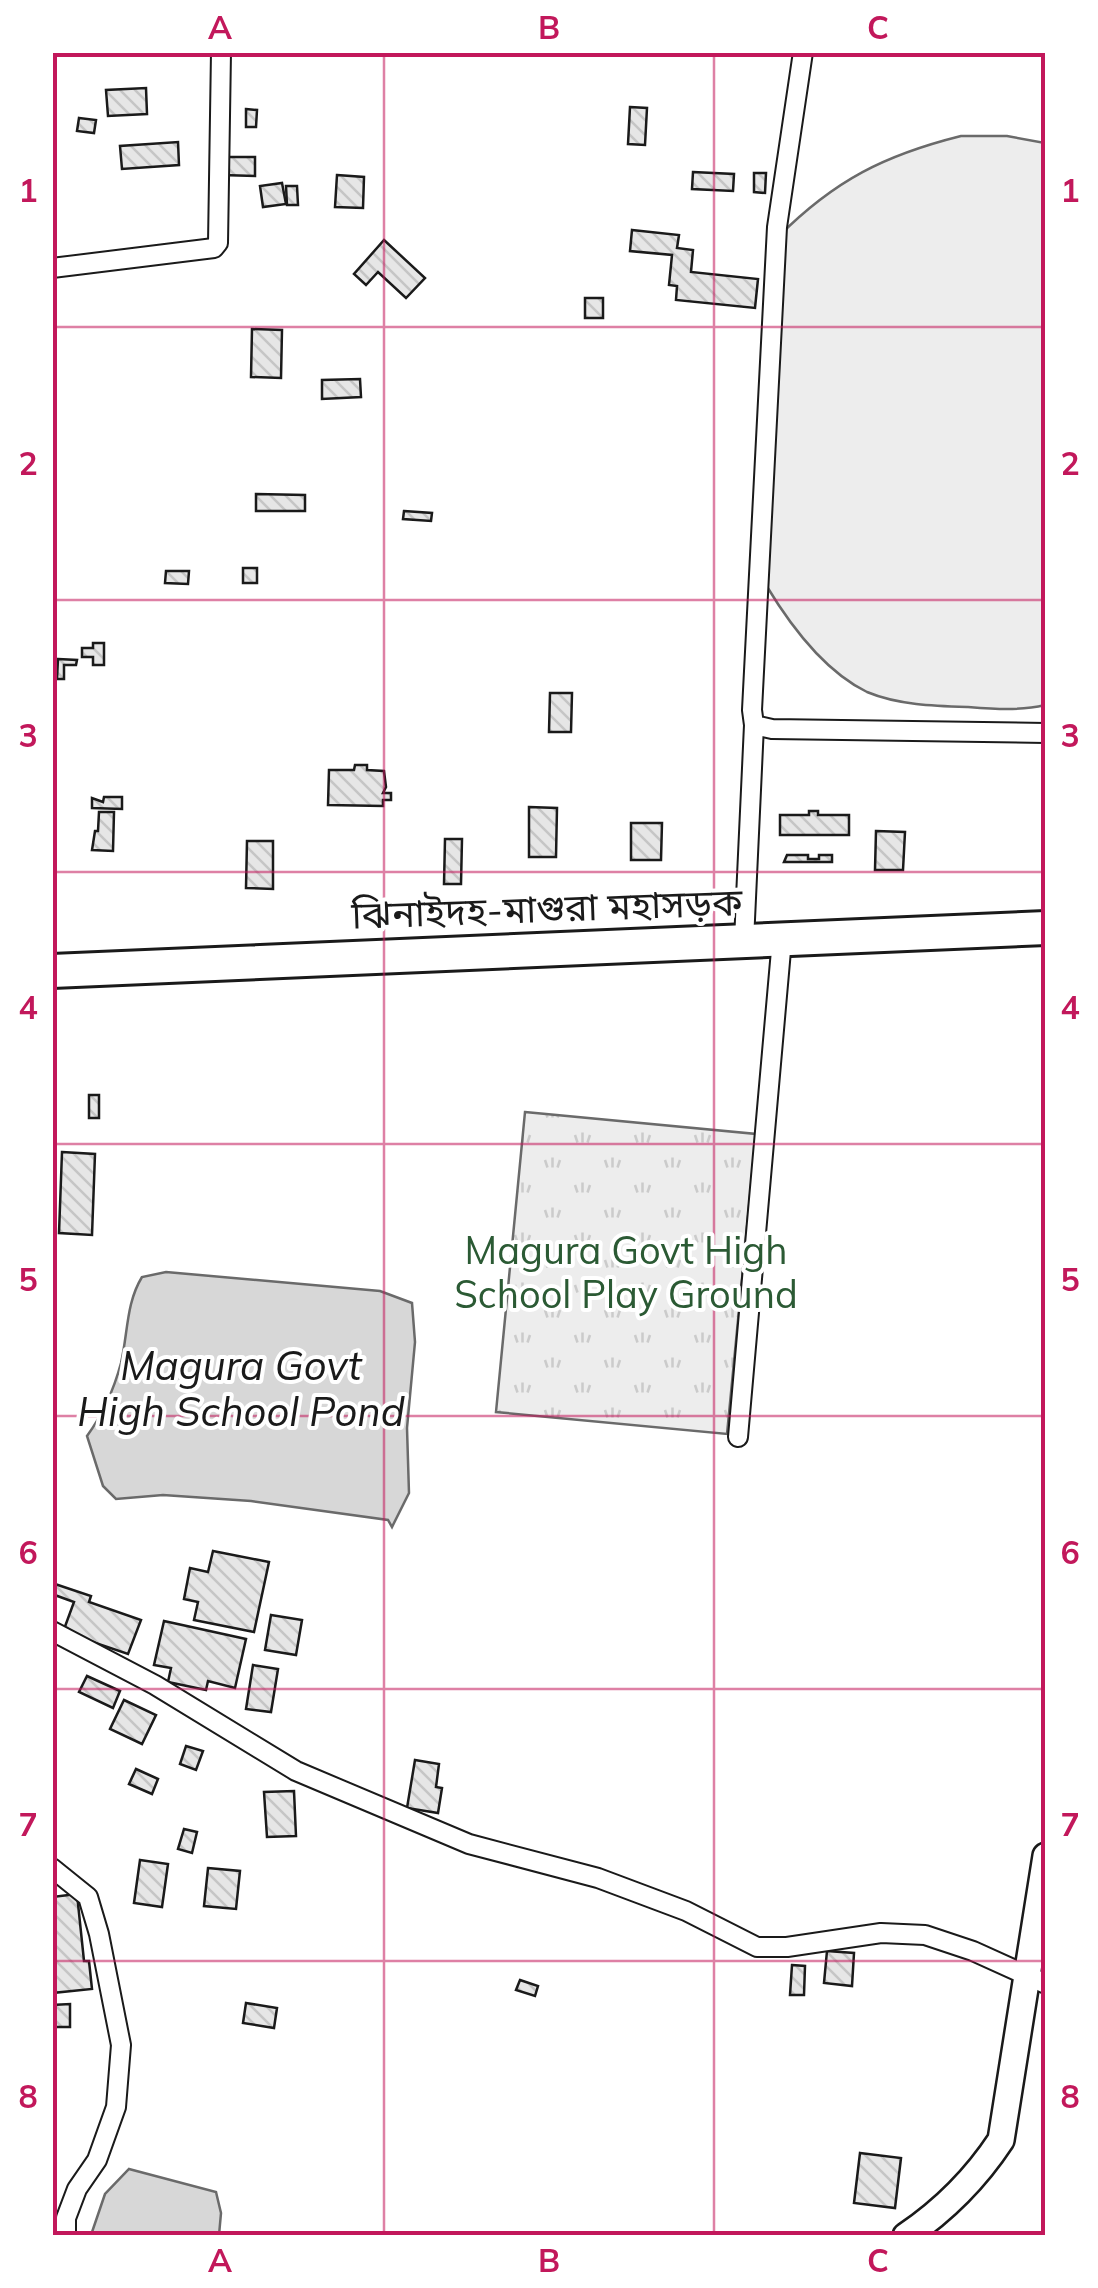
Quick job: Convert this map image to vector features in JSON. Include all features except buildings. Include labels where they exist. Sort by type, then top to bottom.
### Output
[{"type":"highway","name":"ঝিনাইদহ-মাগুরা মহাসড়ক","points":[[52,971],[1046,928]]},
{"type":"main road","points":[[906,2236],[930,2220],[983,2168],[1001,2140],[1036,1980],[1046,1856]]},
{"type":"street","points":[[52,268],[214,248],[218,242],[221,52]]},
{"type":"street","points":[[744,941],[777,227],[802,52]]},
{"type":"street","points":[[754,725],[772,729],[1046,733]]},
{"type":"street","points":[[738,1437],[782,939]]},
{"type":"street","points":[[52,1632],[154,1685],[296,1771],[470,1844],[598,1878],[686,1911],[758,1946],[787,1947],[881,1934],[925,1935],[973,1950],[1036,1980]]},
{"type":"street","points":[[52,1868],[88,1897],[121,2045],[116,2108],[97,2160],[77,2189],[66,2218],[66,2236]]},
{"type":"green space","name":"Magura Govt High School Play Ground","points":[[525,1112],[756,1134],[727,1434],[496,1412]]},
{"type":"shaded area","points":[[961,136],[1007,136],[1045,143],[1045,705],[1026,708],[917,704],[867,692],[836,672],[809,646],[766,585],[779,236],[820,199],[862,172],[908,152]]},
{"type":"water","name":"Magura Govt High School Pond","points":[[166,1272],[380,1291],[412,1303],[415,1342],[407,1428],[409,1493],[392,1527],[388,1520],[251,1501],[163,1495],[116,1499],[103,1486],[87,1436],[118,1373],[137,1287],[142,1277]]},
{"type":"water","points":[[129,2169],[216,2192],[221,2213],[219,2235],[91,2235],[105,2194]]}]
